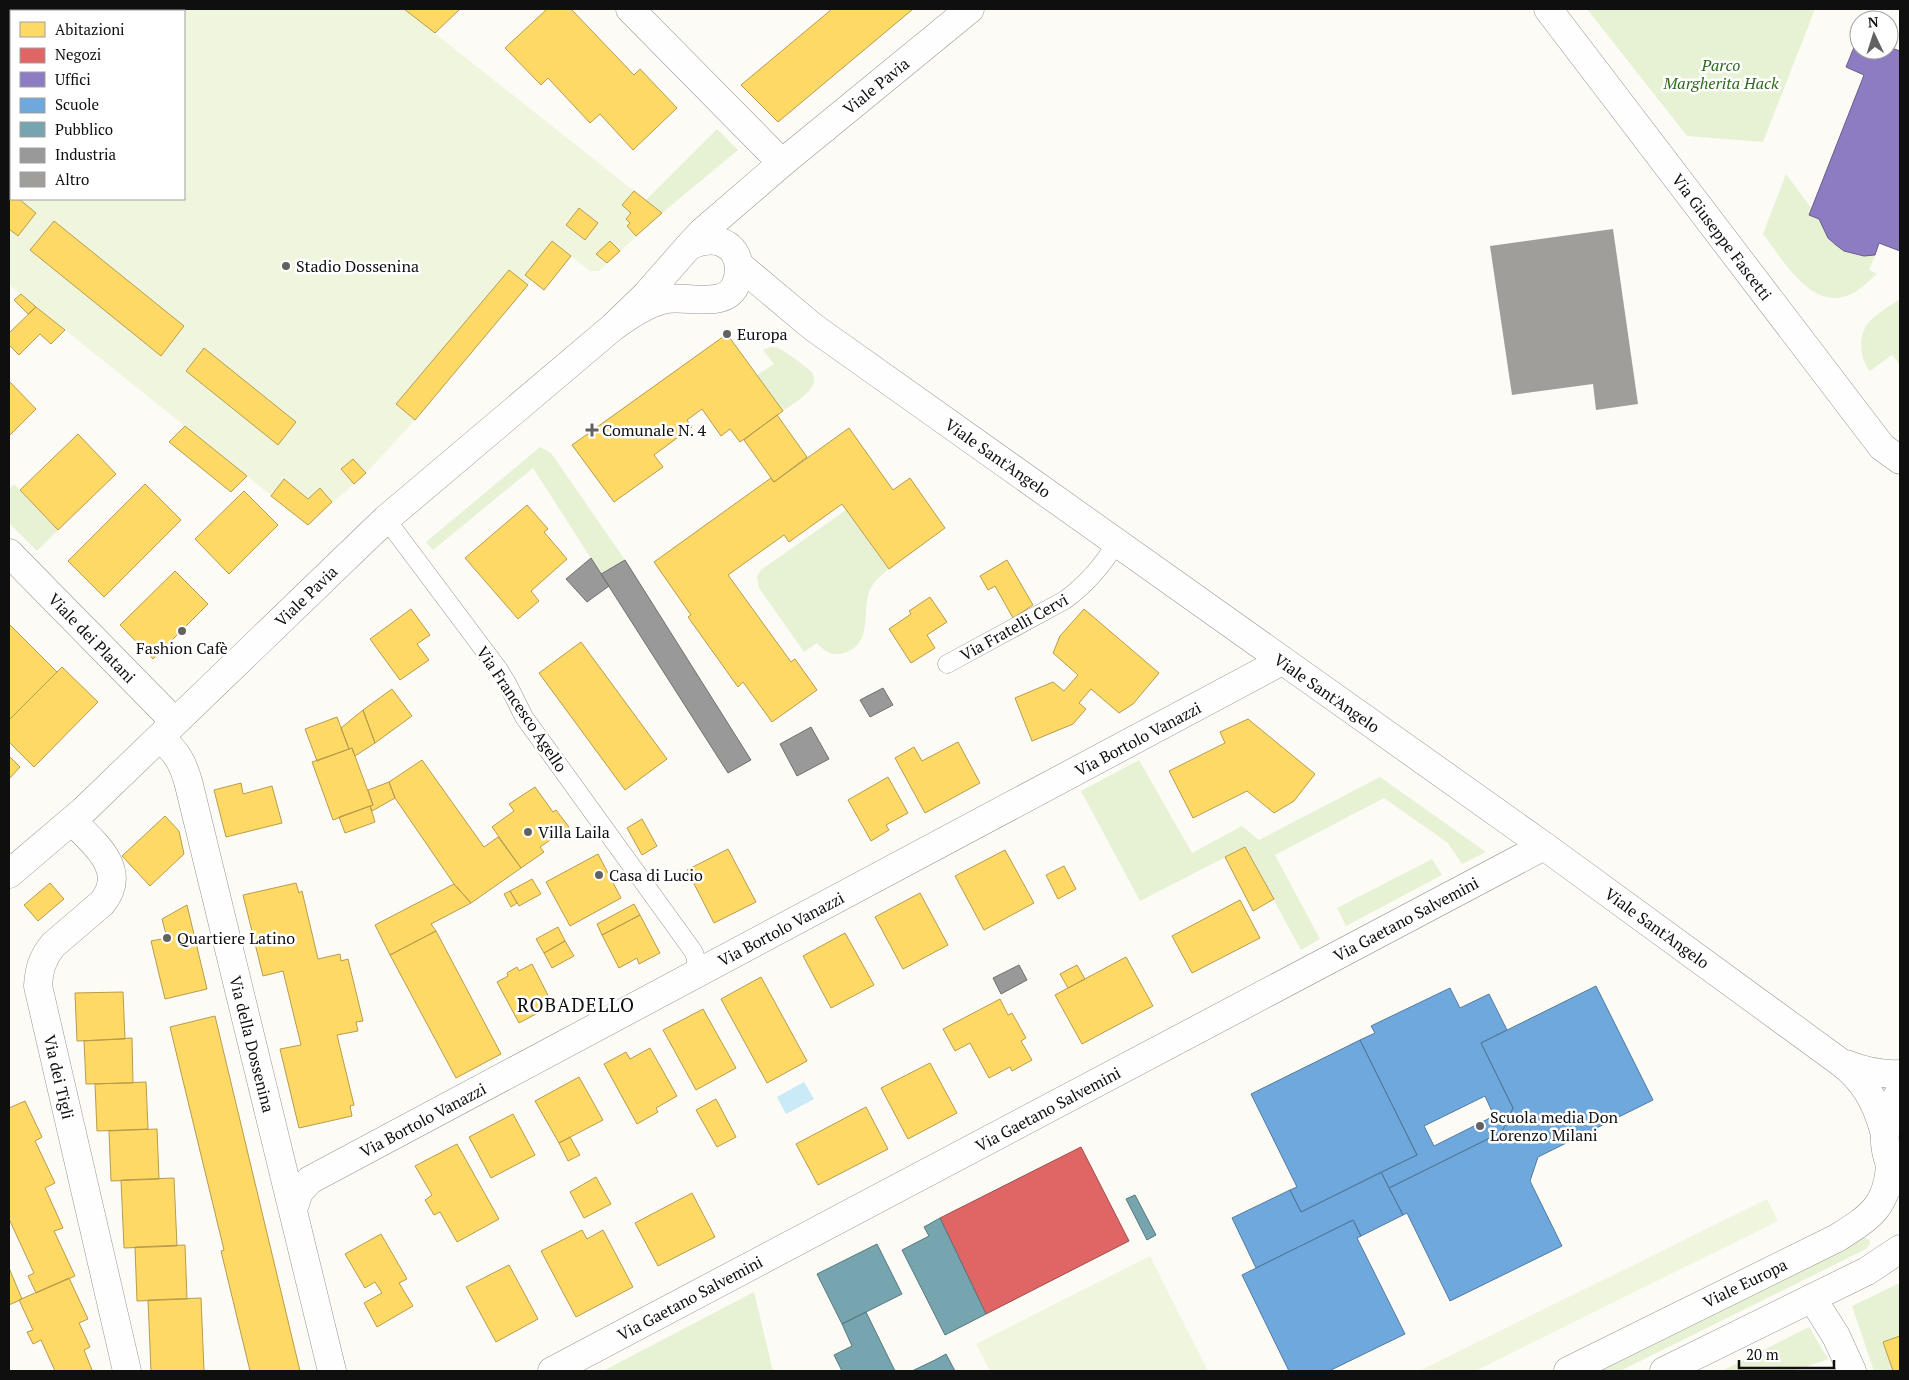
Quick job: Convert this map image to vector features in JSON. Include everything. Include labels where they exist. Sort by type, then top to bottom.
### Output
[{"type":"street","points":[[630,9],[782,163]]},
{"type":"street","name":"Viale Pavia","points":[[737,204],[782,163],[970,9]]},
{"type":"street","name":"Via Giuseppe Fascetti","points":[[1548,9],[1882,447],[1900,460]]},
{"type":"street","points":[[613,327],[646,295],[702,232],[737,204]]},
{"type":"street","points":[[613,327],[627,317],[654,303],[678,297],[695,298],[705,301],[715,300],[725,296],[732,290],[738,281],[735,257],[727,235],[730,218],[737,204]]},
{"type":"street","points":[[695,298],[686,292],[680,283],[678,263],[686,250],[698,241],[718,241],[813,327]]},
{"type":"street","points":[[725,296],[746,297],[758,300],[813,327]]},
{"type":"street","name":"Viale Pavia","points":[[9,874],[72,820],[386,519],[613,327]]},
{"type":"street","name":"Viale Sant'Angelo","points":[[813,327],[1544,846],[1840,1062],[1865,1084],[1876,1105],[1884,1131]]},
{"type":"street","name":"Viale dei Platani","points":[[9,553],[167,729]]},
{"type":"street","name":"Via Bortolo Vanazzi","points":[[293,1210],[299,1192],[310,1180],[1282,661]]},
{"type":"street","name":"Via della Dossenina","points":[[167,729],[189,785],[333,1367]]},
{"type":"street","name":"Via dei Tigli","points":[[72,820],[105,856],[112,876],[112,886],[108,896],[102,903],[46,953],[41,963],[38,986],[127,1371]]},
{"type":"street","name":"Via Gaetano Salvemini","points":[[552,1371],[1544,846]]},
{"type":"street","name":"Viale Sant'Angelo","points":[[1840,1062],[1870,1072],[1888,1075],[1900,1074]]},
{"type":"street","points":[[1895,1175],[1886,1156],[1884,1131],[1890,1106],[1900,1092]]},
{"type":"street","name":"Viale Europa","points":[[1568,1371],[1837,1238],[1863,1222],[1881,1203],[1895,1175]]},
{"type":"street","points":[[1664,1371],[1867,1271],[1889,1258],[1900,1248]]},
{"type":"street","points":[[1812,1298],[1848,1368]]},
{"type":"lane","name":"Via Francesco Agello","points":[[386,519],[499,670],[524,717],[693,951],[697,962],[692,977]]},
{"type":"lane","name":"Via Fratelli Cervi","points":[[947,664],[1080,590],[1092,577],[1117,542]]},
{"type":"green space","name":"Stadio Dossenina","points":[[9,9],[404,9],[662,213],[599,271],[590,271],[571,256],[544,290],[532,280],[415,420],[366,473],[308,525],[9,285]]},
{"type":"green space","name":"Parco Margherita Hack","points":[[1587,9],[1815,9],[1763,142],[1687,136]]},
{"type":"green space","points":[[717,129],[738,150],[662,213],[646,200]]},
{"type":"green space","points":[[1786,174],[1812,209],[1809,215],[1819,219],[1828,236],[1840,248],[1856,254],[1875,255],[1869,270],[1877,274],[1853,293],[1835,298],[1822,296],[1810,289],[1799,280],[1763,234]]},
{"type":"green space","points":[[1900,299],[1900,365],[1892,355],[1870,371],[1866,366],[1862,353],[1863,332],[1866,325],[1874,317]]},
{"type":"green space","points":[[771,347],[782,350],[813,374],[813,385],[809,391],[783,411],[757,375],[774,364],[763,350]]},
{"type":"green space","points":[[540,447],[551,453],[625,560],[601,574],[533,468],[433,550],[426,542]]},
{"type":"green space","points":[[14,484],[58,530],[37,551],[9,523],[9,489]]},
{"type":"green space","points":[[846,510],[889,569],[877,579],[869,592],[863,636],[853,649],[840,654],[832,654],[817,643],[804,652],[759,588],[757,576],[761,570]]},
{"type":"green space","points":[[1139,760],[1192,853],[1242,826],[1259,840],[1380,777],[1486,852],[1462,864],[1448,843],[1384,798],[1275,855],[1320,939],[1301,950],[1245,847],[1140,901],[1081,791]]},
{"type":"green space","points":[[1432,859],[1442,875],[1346,926],[1337,908]]},
{"type":"green space","points":[[1767,1199],[1778,1221],[1475,1371],[1419,1371]]},
{"type":"green space","points":[[1864,1237],[1869,1240],[1870,1244],[1866,1249],[1620,1371],[1593,1371]]},
{"type":"green space","points":[[1150,1256],[1208,1371],[990,1371],[976,1344]]},
{"type":"green space","points":[[1900,1283],[1900,1336],[1883,1342],[1893,1371],[1874,1371],[1852,1306]]},
{"type":"green space","points":[[754,1292],[773,1371],[603,1371]]},
{"type":"green space","points":[[1809,1327],[1828,1359],[1794,1371],[1722,1371]]},
{"type":"water","points":[[804,1082],[814,1099],[786,1114],[777,1097]]},
{"type":"building: Abitazioni","points":[[404,9],[460,9],[435,33]]},
{"type":"building: Abitazioni","points":[[547,9],[571,9],[634,75],[640,69],[677,108],[633,150],[600,114],[590,123],[548,78],[541,85],[505,48]]},
{"type":"building: Abitazioni","points":[[832,9],[913,9],[778,122],[741,85]]},
{"type":"building: Abitazioni","points":[[9,190],[10,200],[20,200],[36,213],[18,236],[9,229]]},
{"type":"building: Abitazioni","points":[[634,191],[662,213],[636,236],[627,226],[630,223],[626,219],[631,213],[622,205]]},
{"type":"building: Abitazioni","points":[[579,208],[598,223],[585,240],[566,225]]},
{"type":"building: Abitazioni","points":[[54,221],[184,326],[161,356],[30,250]]},
{"type":"building: Abitazioni","points":[[552,241],[571,256],[544,290],[525,275]]},
{"type":"building: Abitazioni","points":[[610,241],[620,251],[607,263],[596,254]]},
{"type":"building: Abitazioni","points":[[509,270],[528,285],[415,420],[396,404]]},
{"type":"building: Abitazioni","points":[[21,294],[36,307],[28,314],[14,300]]},
{"type":"building: Abitazioni","points":[[36,307],[65,330],[51,344],[40,334],[19,355],[9,345],[9,333]]},
{"type":"building: Abitazioni","points":[[727,334],[783,411],[740,442],[730,429],[721,436],[702,409],[687,420],[692,427],[654,455],[663,467],[614,502],[572,445]]},
{"type":"building: Abitazioni","points":[[204,348],[296,422],[278,445],[186,371]]},
{"type":"building: Abitazioni","points":[[9,381],[36,409],[9,436]]},
{"type":"building: Abitazioni","points":[[777,415],[807,457],[774,482],[744,440]]},
{"type":"building: Abitazioni","points":[[185,426],[247,476],[231,492],[169,442]]},
{"type":"building: Abitazioni","points":[[849,428],[893,490],[910,478],[945,528],[889,569],[842,504],[789,542],[784,535],[728,575],[791,662],[795,659],[817,690],[772,722],[743,682],[738,687],[688,617],[691,615],[654,562],[771,478],[774,482]]},
{"type":"building: Abitazioni","points":[[78,434],[116,474],[58,530],[20,490]]},
{"type":"building: Abitazioni","points":[[353,459],[366,473],[354,484],[341,469]]},
{"type":"building: Abitazioni","points":[[284,479],[308,499],[320,488],[332,502],[308,525],[271,496]]},
{"type":"building: Abitazioni","points":[[145,484],[181,520],[104,597],[68,561]]},
{"type":"building: Abitazioni","points":[[244,491],[278,525],[229,574],[195,539]]},
{"type":"building: Abitazioni","points":[[527,505],[548,529],[544,532],[567,559],[531,591],[539,601],[518,619],[465,558]]},
{"type":"building: Abitazioni","points":[[1007,560],[1033,605],[1013,618],[995,586],[988,590],[980,576]]},
{"type":"building: Abitazioni","points":[[175,571],[208,604],[153,659],[120,625]]},
{"type":"building: Abitazioni","points":[[930,597],[947,622],[927,635],[935,648],[911,663],[889,629],[911,614],[909,611]]},
{"type":"building: Abitazioni","points":[[411,609],[430,635],[417,644],[429,660],[400,680],[370,639]]},
{"type":"building: Abitazioni","points":[[1084,609],[1159,673],[1133,704],[1119,713],[1091,689],[1079,703],[1086,709],[1073,724],[1032,741],[1015,698],[1053,682],[1064,691],[1078,675],[1053,653],[1060,636]]},
{"type":"building: Abitazioni","points":[[9,624],[57,672],[9,720]]},
{"type":"building: Abitazioni","points":[[581,642],[667,759],[625,790],[539,673]]},
{"type":"building: Abitazioni","points":[[62,667],[98,702],[34,767],[9,742],[9,720]]},
{"type":"building: Abitazioni","points":[[392,689],[412,716],[375,743],[363,710]]},
{"type":"building: Abitazioni","points":[[363,710],[375,743],[355,756],[352,748],[349,749],[341,728]]},
{"type":"building: Abitazioni","points":[[337,717],[349,749],[317,761],[305,729]]},
{"type":"building: Abitazioni","points":[[1248,719],[1315,774],[1294,801],[1274,813],[1247,791],[1193,818],[1169,771],[1225,743],[1220,732]]},
{"type":"building: Abitazioni","points":[[958,742],[980,783],[925,813],[895,758],[914,747],[922,761]]},
{"type":"building: Abitazioni","points":[[352,748],[373,805],[333,820],[312,762]]},
{"type":"building: Abitazioni","points":[[9,756],[20,767],[9,779]]},
{"type":"building: Abitazioni","points":[[422,760],[484,847],[498,837],[521,868],[471,903],[454,884],[395,798],[389,782]]},
{"type":"building: Abitazioni","points":[[888,777],[908,813],[886,825],[889,830],[871,841],[848,800]]},
{"type":"building: Abitazioni","points":[[389,782],[395,798],[372,811],[370,806],[373,805],[368,790]]},
{"type":"building: Abitazioni","points":[[241,783],[243,794],[272,786],[282,823],[226,837],[214,790]]},
{"type":"building: Abitazioni","name":"Villa Laila","points":[[535,787],[553,812],[556,810],[569,827],[540,847],[544,852],[521,868],[492,827],[514,811],[509,804]]},
{"type":"building: Abitazioni","points":[[370,806],[375,822],[345,833],[339,817]]},
{"type":"building: Abitazioni","points":[[165,816],[179,831],[184,854],[150,886],[122,856]]},
{"type":"building: Abitazioni","points":[[642,819],[657,846],[642,855],[627,828]]},
{"type":"building: Abitazioni","points":[[1245,847],[1274,899],[1253,911],[1225,857]]},
{"type":"building: Abitazioni","points":[[728,849],[756,902],[714,923],[687,870]]},
{"type":"building: Abitazioni","points":[[1005,850],[1034,903],[984,930],[955,876]]},
{"type":"building: Abitazioni","points":[[598,854],[621,898],[570,926],[546,882]]},
{"type":"building: Abitazioni","points":[[1064,866],[1076,889],[1058,899],[1046,875]]},
{"type":"building: Abitazioni","points":[[532,879],[541,894],[519,906],[510,891]]},
{"type":"building: Abitazioni","points":[[50,883],[64,899],[38,921],[24,905]]},
{"type":"building: Abitazioni","points":[[296,883],[299,893],[302,891],[318,959],[340,954],[341,961],[348,959],[363,1021],[356,1022],[358,1031],[337,1035],[354,1105],[350,1106],[352,1116],[299,1128],[280,1049],[301,1045],[283,971],[263,976],[243,895]]},
{"type":"building: Abitazioni","points":[[454,884],[471,903],[431,924],[436,931],[390,955],[375,925]]},
{"type":"building: Abitazioni","points":[[510,891],[517,903],[511,907],[504,894]]},
{"type":"building: Abitazioni","points":[[920,893],[948,945],[903,969],[875,917]]},
{"type":"building: Abitazioni","points":[[1240,900],[1260,938],[1192,973],[1172,936]]},
{"type":"building: Abitazioni","points":[[634,904],[640,915],[602,935],[597,924]]},
{"type":"building: Abitazioni","points":[[187,905],[207,989],[165,999],[151,941],[167,938],[162,919]]},
{"type":"building: Abitazioni","points":[[640,915],[660,953],[639,964],[637,958],[619,968],[602,935]]},
{"type":"building: Abitazioni","points":[[558,927],[565,941],[544,953],[536,939]]},
{"type":"building: Abitazioni","points":[[436,931],[501,1054],[456,1078],[390,955]]},
{"type":"building: Abitazioni","points":[[845,933],[874,985],[831,1008],[803,956]]},
{"type":"building: Abitazioni","points":[[565,941],[574,956],[552,968],[544,953]]},
{"type":"building: Abitazioni","points":[[1126,957],[1153,1006],[1082,1044],[1055,995]]},
{"type":"building: Abitazioni","points":[[532,964],[553,1005],[519,1023],[497,982],[508,976],[507,973],[517,967],[519,971]]},
{"type":"building: Abitazioni","points":[[1077,965],[1085,979],[1068,988],[1060,974]]},
{"type":"building: Abitazioni","points":[[761,977],[807,1061],[767,1083],[721,999]]},
{"type":"building: Abitazioni","points":[[123,992],[125,1039],[77,1041],[75,993]]},
{"type":"building: Abitazioni","points":[[1000,999],[1008,1015],[1012,1013],[1026,1038],[1021,1041],[1032,1060],[1012,1071],[1010,1067],[989,1078],[970,1043],[955,1051],[943,1029]]},
{"type":"building: Abitazioni","points":[[703,1009],[736,1068],[696,1090],[663,1030]]},
{"type":"building: Abitazioni","points":[[215,1016],[300,1371],[250,1371],[221,1251],[224,1250],[170,1027]]},
{"type":"building: Abitazioni","points":[[132,1038],[133,1083],[86,1084],[84,1041]]},
{"type":"building: Abitazioni","points":[[650,1048],[677,1096],[656,1108],[658,1112],[637,1124],[604,1064],[626,1052],[630,1059]]},
{"type":"building: Abitazioni","points":[[930,1063],[957,1113],[908,1139],[881,1088]]},
{"type":"building: Abitazioni","points":[[579,1077],[603,1120],[559,1143],[535,1101]]},
{"type":"building: Abitazioni","points":[[146,1082],[148,1129],[97,1131],[95,1084]]},
{"type":"building: Abitazioni","points":[[716,1099],[736,1137],[717,1147],[696,1110]]},
{"type":"building: Abitazioni","points":[[25,1101],[42,1137],[35,1141],[55,1183],[45,1188],[63,1228],[54,1231],[75,1276],[36,1293],[28,1276],[34,1273],[9,1219],[9,1108]]},
{"type":"building: Abitazioni","points":[[866,1107],[888,1149],[818,1185],[796,1144]]},
{"type":"building: Abitazioni","points":[[513,1114],[535,1155],[491,1178],[469,1137]]},
{"type":"building: Abitazioni","points":[[157,1129],[159,1179],[111,1181],[109,1131]]},
{"type":"building: Abitazioni","points":[[570,1137],[580,1155],[568,1161],[559,1143]]},
{"type":"building: Abitazioni","points":[[457,1144],[499,1219],[457,1242],[440,1212],[434,1215],[425,1200],[432,1195],[415,1166]]},
{"type":"building: Abitazioni","points":[[596,1177],[611,1204],[584,1218],[570,1192]]},
{"type":"building: Abitazioni","points":[[174,1178],[177,1246],[124,1248],[121,1180]]},
{"type":"building: Abitazioni","points":[[692,1193],[715,1237],[658,1266],[635,1223]]},
{"type":"building: Abitazioni","points":[[582,1230],[587,1239],[603,1230],[633,1287],[576,1317],[541,1251]]},
{"type":"building: Abitazioni","points":[[381,1234],[407,1279],[399,1283],[413,1306],[377,1327],[364,1303],[382,1293],[375,1282],[365,1288],[345,1254]]},
{"type":"building: Abitazioni","points":[[185,1245],[187,1299],[137,1301],[135,1247]]},
{"type":"building: Abitazioni","points":[[509,1265],[538,1319],[496,1342],[466,1287]]},
{"type":"building: Abitazioni","points":[[9,1268],[22,1299],[9,1305]]},
{"type":"building: Abitazioni","points":[[69,1278],[88,1319],[79,1323],[90,1347],[84,1350],[92,1370],[89,1371],[55,1371],[41,1340],[33,1344],[27,1332],[33,1330],[19,1300]]},
{"type":"building: Abitazioni","points":[[201,1298],[204,1371],[151,1371],[148,1300]]},
{"type":"building: Abitazioni","points":[[1900,1336],[1900,1371],[1893,1371],[1883,1342]]},
{"type":"building: Negozi","points":[[1081,1147],[1129,1241],[986,1314],[940,1218]]},
{"type":"building: Uffici","points":[[1900,51],[1900,251],[1879,243],[1875,255],[1864,256],[1844,251],[1828,238],[1819,219],[1809,215],[1864,75],[1846,67],[1849,60],[1899,60]]},
{"type":"building: Scuole","points":[[1596,986],[1653,1100],[1538,1157],[1530,1181],[1562,1246],[1450,1301],[1407,1213],[1403,1215],[1389,1188],[1502,1132],[1513,1108],[1481,1043]]},
{"type":"building: Scuole","points":[[1450,988],[1460,1008],[1489,994],[1507,1030],[1481,1043],[1513,1108],[1502,1132],[1389,1188],[1381,1172],[1417,1155],[1360,1040],[1375,1033],[1371,1026]],"holes":[[[1485,1096],[1494,1116],[1434,1146],[1424,1126]]]},
{"type":"building: Scuole","points":[[1360,1040],[1417,1155],[1301,1212],[1290,1190],[1297,1187],[1251,1094]]},
{"type":"building: Scuole","points":[[1381,1172],[1403,1215],[1361,1236],[1353,1220],[1256,1268],[1232,1218],[1290,1190],[1301,1212]]},
{"type":"building: Scuole","points":[[1353,1220],[1361,1236],[1357,1238],[1405,1334],[1329,1371],[1289,1371],[1242,1275]]},
{"type":"building: Pubblico","points":[[1135,1195],[1156,1235],[1147,1240],[1126,1199]]},
{"type":"building: Pubblico","points":[[940,1218],[986,1314],[945,1335],[902,1250],[929,1236],[924,1227]]},
{"type":"building: Pubblico","points":[[877,1244],[902,1294],[842,1324],[817,1274]]},
{"type":"building: Pubblico","points":[[866,1312],[895,1371],[842,1371],[834,1355],[852,1346],[842,1324]]},
{"type":"building: Pubblico","points":[[946,1354],[955,1371],[912,1371],[935,1360]]},
{"type":"building: Industria","points":[[591,558],[609,586],[587,602],[566,579]]},
{"type":"building: Industria","points":[[625,560],[751,760],[728,773],[601,574]]},
{"type":"building: Industria","points":[[883,688],[893,705],[870,717],[860,700]]},
{"type":"building: Industria","points":[[811,727],[829,759],[797,776],[780,744]]},
{"type":"building: Industria","points":[[1019,965],[1027,980],[1001,994],[993,978]]},
{"type":"building: Altro","points":[[1613,229],[1638,404],[1596,410],[1593,384],[1512,395],[1490,246]]},
{"type":"place","name":"Stadio Dossenina","points":[[286,266]]},
{"type":"place","name":"Europa","points":[[727,334]]},
{"type":"place","name":"Comunale N. 4","points":[[592,430]]},
{"type":"place","name":"Fashion Cafè","points":[[182,631]]},
{"type":"place","name":"Villa Laila","points":[[528,832]]},
{"type":"place","name":"Casa di Lucio","points":[[599,875]]},
{"type":"place","name":"Quartiere Latino","points":[[167,938]]},
{"type":"place","name":"Scuola media Don Lorenzo Milani","points":[[1480,1126]]},
{"type":"district","name":"ROBADELLO","points":[[576,1005]]}]
